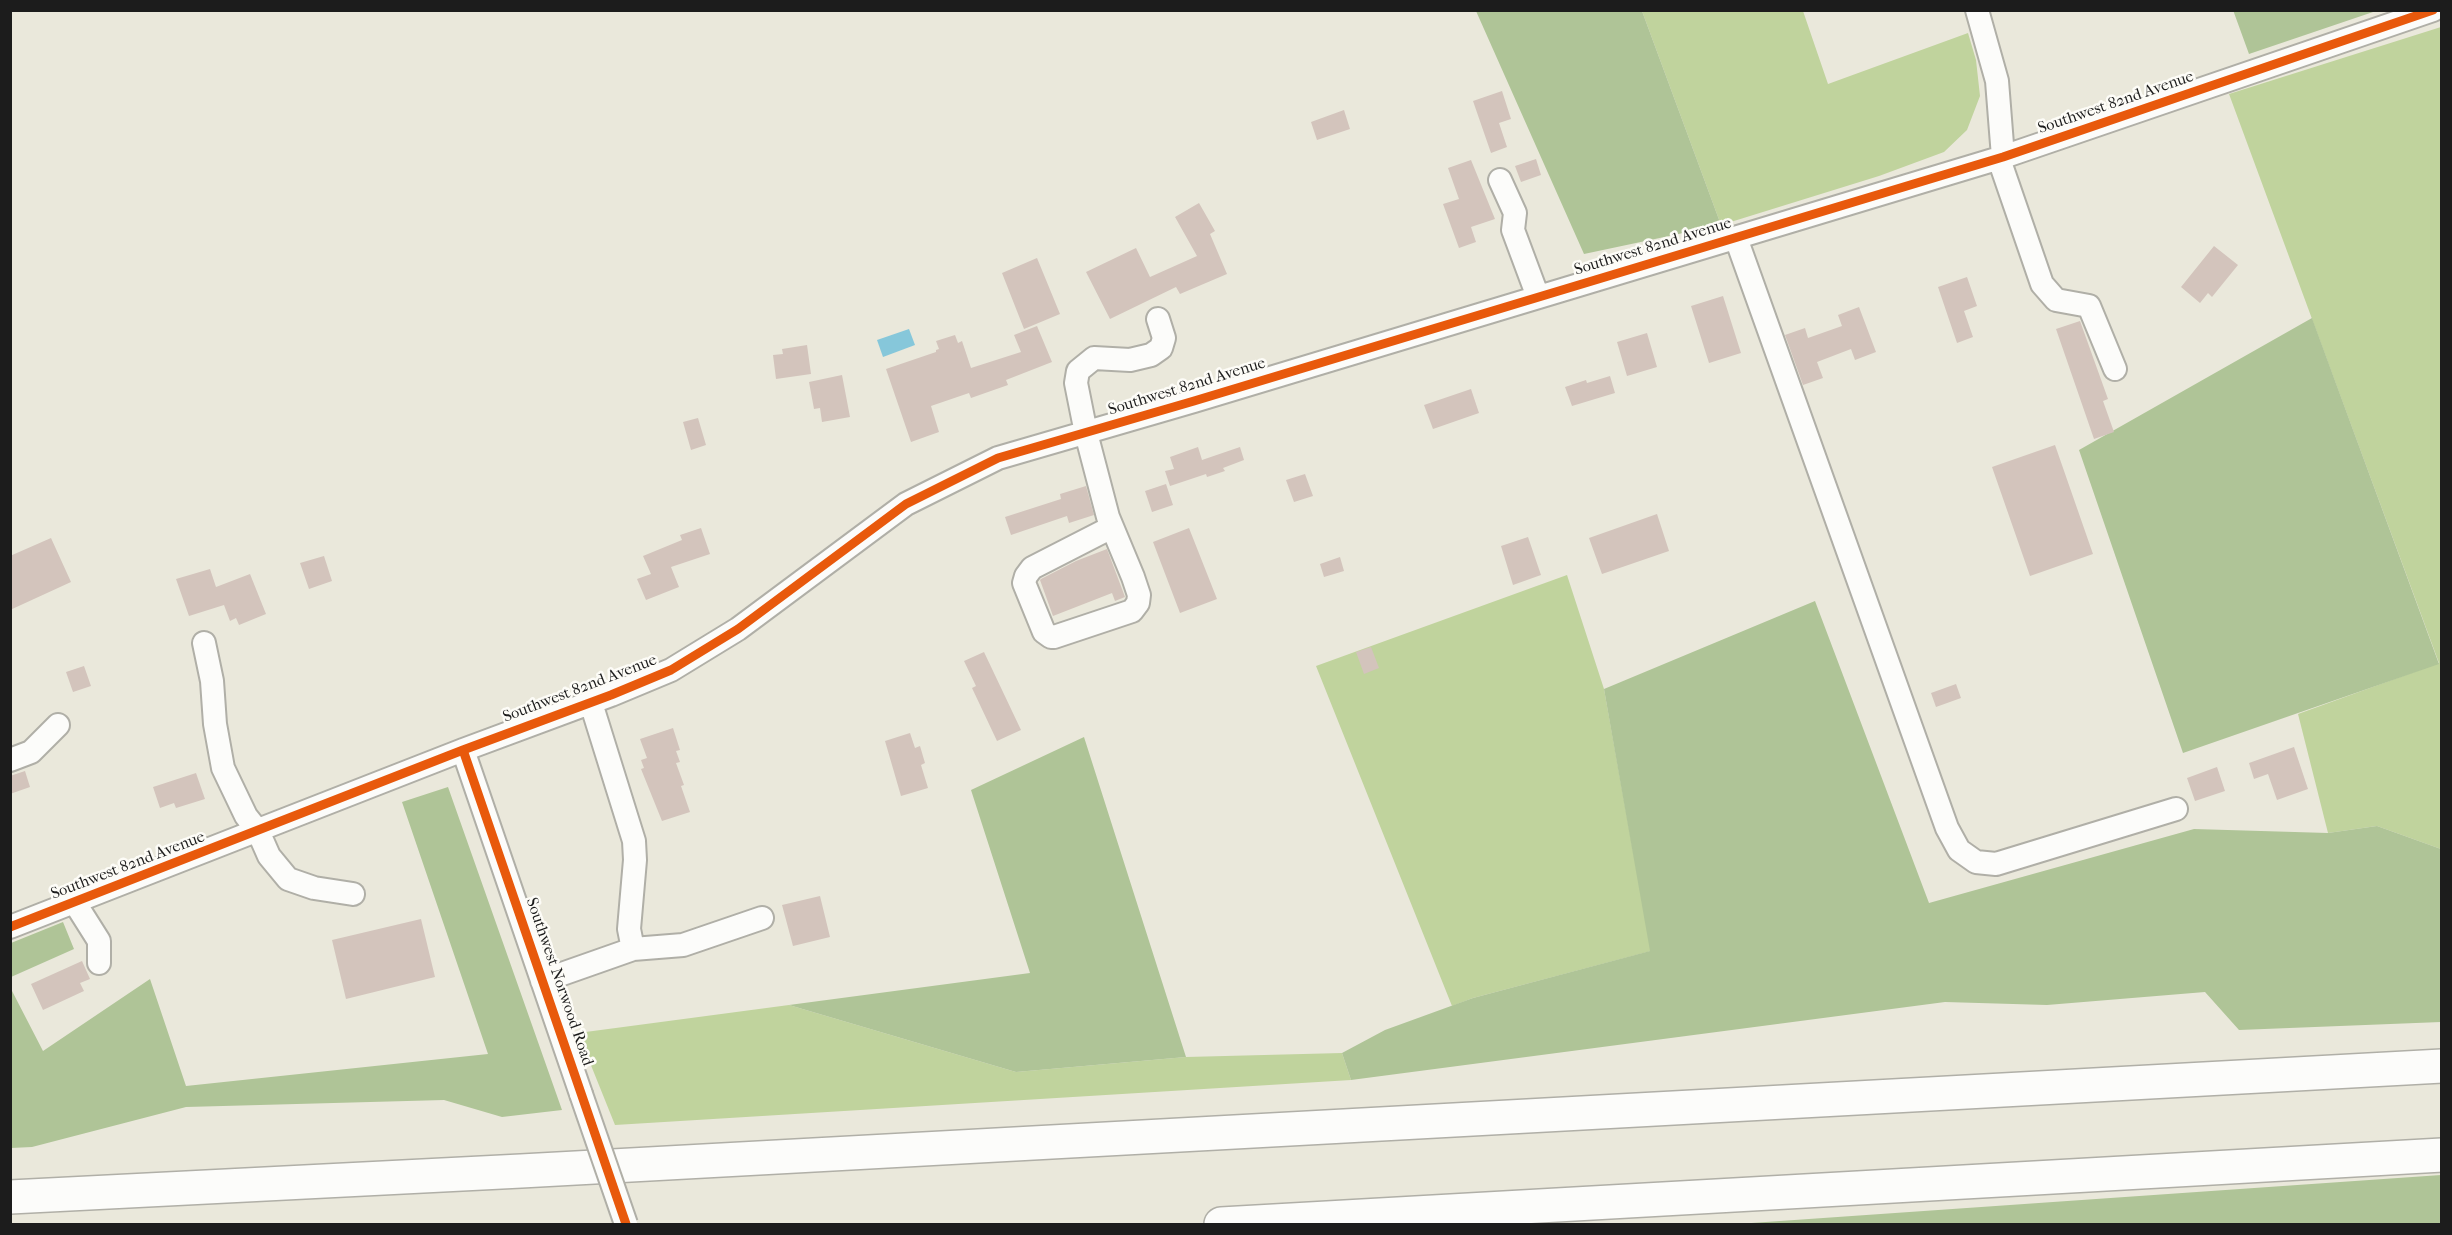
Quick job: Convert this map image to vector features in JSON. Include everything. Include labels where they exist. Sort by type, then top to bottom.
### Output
[{"type":"highway","points":[[10,1197],[521,1172],[2442,1066]]},
{"type":"highway","points":[[1221,1224],[2442,1155]]},
{"type":"street","points":[[1977,10],[1997,81],[2001,158],[2042,284],[2056,300],[2089,306],[2115,369]]},
{"type":"street","name":"Southwest 82nd Avenue","points":[[10,927],[671,670],[738,629],[906,504],[998,458],[2001,158],[2433,10]]},
{"type":"street","points":[[1500,180],[1515,213],[1513,230],[1538,297]]},
{"type":"street","points":[[1736,238],[1940,807],[1959,850],[1976,862],[1996,864],[2176,809]]},
{"type":"street","points":[[1112,527],[1032,568],[1026,576],[1023,583],[1044,632],[1051,637],[1054,638],[1132,611],[1138,603],[1139,595],[1133,577],[1112,527],[1086,433],[1076,383],[1078,371],[1094,358],[1130,360],[1151,355],[1161,348],[1164,338],[1158,319]]},
{"type":"street","points":[[204,643],[212,681],[215,724],[223,768],[246,816],[258,831],[268,856],[288,879],[314,888],[352,894]]},
{"type":"street","points":[[591,703],[634,841],[629,929],[633,949]]},
{"type":"street","points":[[10,760],[31,752],[58,725]]},
{"type":"street","name":"Southwest Norwood Road","points":[[463,750],[626,1224]]},
{"type":"street","points":[[75,903],[99,941],[99,963]]},
{"type":"street","points":[[542,981],[633,949],[683,945],[762,918]]},
{"type":"green space","points":[[2233,10],[2376,10],[2376,11],[2249,54]]},
{"type":"green space","points":[[1476,11],[1642,11],[1721,225],[1584,254]]},
{"type":"green space","points":[[1642,11],[1803,11],[1828,84],[1968,33],[1976,60],[1980,96],[1967,130],[1944,152],[1879,176],[1721,225]]},
{"type":"green space","points":[[2441,27],[2441,849],[2377,826],[2328,833],[2298,714],[2439,663],[2229,94]]},
{"type":"green space","points":[[2312,318],[2439,664],[2183,753],[2079,450]]},
{"type":"green space","points":[[1567,575],[1604,689],[1651,951],[1473,998],[1452,1006],[1316,666]]},
{"type":"green space","points":[[1815,601],[1929,903],[2194,829],[2328,833],[2377,826],[2441,849],[2441,1022],[2239,1030],[2205,992],[2047,1005],[1945,1002],[1351,1080],[1342,1053],[1385,1030],[1473,998],[1650,951],[1604,689]]},
{"type":"green space","points":[[1084,737],[1186,1057],[1016,1072],[789,1005],[1030,973],[971,790]]},
{"type":"green space","points":[[448,787],[562,1110],[502,1117],[444,1100],[186,1107],[32,1147],[11,1148],[11,989],[43,1051],[150,979],[186,1086],[488,1054],[402,802]]},
{"type":"green space","points":[[63,922],[74,949],[11,977],[11,943]]},
{"type":"green space","points":[[789,1005],[1016,1072],[1186,1057],[1342,1053],[1351,1080],[615,1125],[578,1033]]},
{"type":"green space","points":[[2441,1175],[2441,1224],[1737,1224]]},
{"type":"water","points":[[909,329],[915,345],[883,357],[877,340]]},
{"type":"building","points":[[1502,91],[1511,119],[1499,123],[1507,147],[1491,153],[1473,101]]},
{"type":"building","points":[[1344,110],[1350,129],[1317,140],[1311,122]]},
{"type":"building","points":[[1536,159],[1541,175],[1521,182],[1515,166]]},
{"type":"building","points":[[1471,160],[1495,219],[1471,227],[1476,242],[1459,248],[1443,204],[1459,199],[1448,168]]},
{"type":"building","points":[[1199,203],[1215,231],[1210,234],[1227,274],[1180,294],[1176,287],[1110,319],[1086,272],[1136,248],[1150,277],[1197,256],[1175,217]]},
{"type":"building","points":[[2214,246],[2238,265],[2212,297],[2208,293],[2200,303],[2181,287]]},
{"type":"building","points":[[1037,258],[1060,314],[1024,329],[1002,273]]},
{"type":"building","points":[[1967,277],[1977,306],[1964,311],[1973,337],[1957,343],[1938,287]]},
{"type":"building","points":[[1723,296],[1741,353],[1709,363],[1691,306]]},
{"type":"building","points":[[1859,307],[1876,352],[1855,360],[1851,349],[1817,362],[1823,378],[1803,385],[1785,335],[1805,328],[1808,338],[1842,326],[1838,315]]},
{"type":"building","points":[[2080,321],[2108,399],[2103,401],[2114,432],[2094,439],[2056,329]]},
{"type":"building","points":[[1037,326],[1052,362],[1006,380],[1008,385],[971,398],[969,393],[931,406],[939,432],[911,442],[886,369],[936,352],[939,349],[936,341],[955,335],[958,343],[962,341],[971,368],[1021,352],[1014,335]]},
{"type":"building","points":[[1647,333],[1657,367],[1627,376],[1617,342]]},
{"type":"building","points":[[807,345],[811,374],[776,379],[773,355],[783,354],[782,349]]},
{"type":"building","points":[[842,375],[850,417],[822,422],[820,408],[814,409],[809,382]]},
{"type":"building","points":[[1610,376],[1615,393],[1572,406],[1565,387],[1586,380],[1587,383]]},
{"type":"building","points":[[1471,389],[1479,413],[1433,429],[1424,405]]},
{"type":"building","points":[[698,418],[706,445],[691,450],[683,422]]},
{"type":"building","points":[[2055,445],[2093,554],[2030,576],[1992,467]]},
{"type":"building","points":[[1198,447],[1202,460],[1240,447],[1244,460],[1223,468],[1225,471],[1207,477],[1206,474],[1170,486],[1165,471],[1174,469],[1170,457]]},
{"type":"building","points":[[1305,474],[1313,496],[1294,502],[1286,480]]},
{"type":"building","points":[[1166,484],[1173,505],[1152,512],[1145,491]]},
{"type":"building","points":[[1086,486],[1094,515],[1069,523],[1067,516],[1011,535],[1005,517],[1061,499],[1060,494]]},
{"type":"building","points":[[1657,514],[1669,551],[1602,574],[1589,538]]},
{"type":"building","points":[[701,528],[710,554],[671,567],[679,587],[646,600],[637,579],[651,574],[643,556],[682,540],[680,535]]},
{"type":"building","points":[[1189,528],[1217,599],[1180,613],[1153,542]]},
{"type":"building","points":[[1528,537],[1541,575],[1513,585],[1501,546]]},
{"type":"building","points":[[51,538],[71,582],[10,610],[10,556]]},
{"type":"building","points":[[1107,549],[1125,597],[1115,601],[1112,593],[1053,616],[1040,580],[1076,561]]},
{"type":"building","points":[[324,556],[332,581],[309,589],[300,563]]},
{"type":"building","points":[[1340,557],[1344,571],[1324,577],[1320,564]]},
{"type":"building","points":[[210,569],[216,587],[250,574],[266,614],[239,625],[236,618],[230,621],[224,605],[189,616],[176,579]]},
{"type":"building","points":[[1371,647],[1379,668],[1364,674],[1356,652]]},
{"type":"building","points":[[984,652],[1021,730],[997,741],[972,688],[976,686],[964,661]]},
{"type":"building","points":[[84,666],[91,686],[73,692],[66,672]]},
{"type":"building","points":[[1956,684],[1961,698],[1936,707],[1931,693]]},
{"type":"building","points":[[673,728],[680,750],[676,751],[680,762],[676,763],[690,812],[662,821],[641,769],[644,768],[641,760],[647,758],[640,739]]},
{"type":"building","points":[[910,733],[915,748],[920,746],[925,763],[921,765],[928,788],[901,796],[885,741]]},
{"type":"building","points":[[2294,747],[2308,789],[2277,800],[2268,774],[2254,779],[2249,763]]},
{"type":"building","points":[[2217,767],[2225,791],[2195,801],[2187,778]]},
{"type":"building","points":[[25,771],[30,787],[10,794],[10,776]]},
{"type":"building","points":[[196,773],[205,799],[176,808],[174,803],[160,808],[153,787]]},
{"type":"building","points":[[820,896],[830,937],[793,946],[782,905]]},
{"type":"building","points":[[421,919],[435,977],[346,999],[332,940]]},
{"type":"building","points":[[82,961],[90,979],[80,983],[84,991],[43,1010],[31,984]]},
{"type":"cycle path","points":[[10,927],[671,670],[738,629],[906,504],[998,458],[2003,157],[2433,10]]},
{"type":"cycle path","points":[[463,750],[626,1224]]}]
